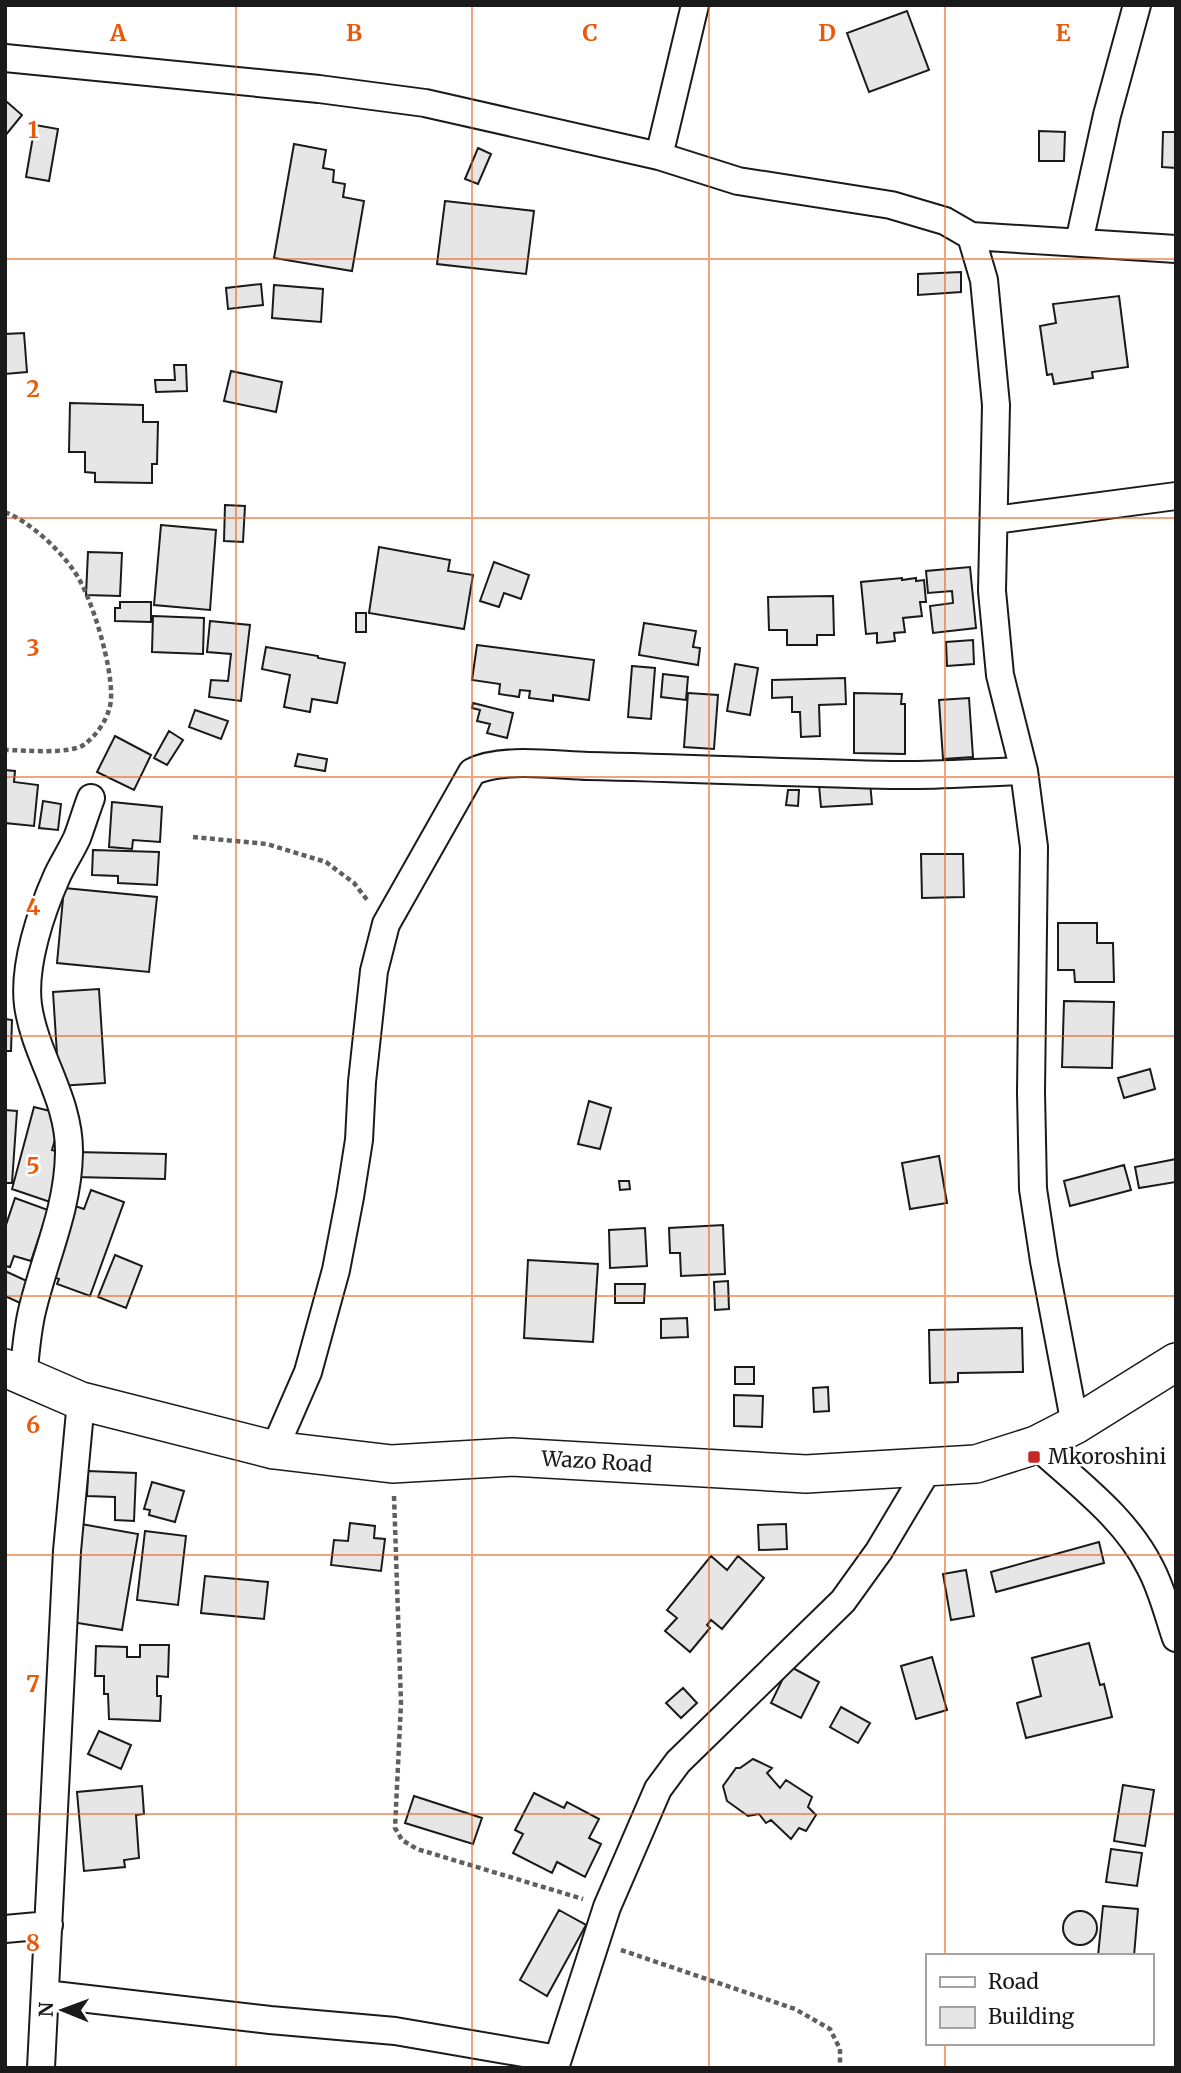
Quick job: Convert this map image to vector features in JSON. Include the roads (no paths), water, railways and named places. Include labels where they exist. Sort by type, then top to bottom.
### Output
[{"type":"main road","name":"Wazo Road","points":[[14,1372],[81,1401],[274,1450],[392,1464],[512,1457],[806,1474],[928,1469],[976,1464],[1036,1445],[1176,1362]]},
{"type":"street","points":[[659,156],[695,5]]},
{"type":"street","points":[[1079,242],[1107,115],[1137,5]]},
{"type":"street","points":[[5,58],[319,89],[425,103],[659,156],[738,181],[891,205],[945,221],[971,236],[1176,249]]},
{"type":"street","points":[[971,236],[984,280],[996,405],[992,591],[1000,675],[1024,771],[1034,847],[1031,1092],[1033,1189],[1074,1424]]},
{"type":"street","points":[[995,520],[1176,496]]},
{"type":"street","points":[[274,1450],[308,1372],[336,1270],[359,1140],[362,1082],[374,971],[386,924],[472,772],[482,767],[535,765],[727,768],[894,775],[1024,771]]},
{"type":"street","points":[[14,1372],[62,1214],[69,1149],[62,1103],[37,1039],[28,1004],[30,963],[40,920],[57,877],[77,838],[91,798]]},
{"type":"street","points":[[41,2068],[67,1551],[81,1401]]},
{"type":"street","points":[[1036,1445],[1093,1497],[1136,1542],[1151,1569],[1176,1638]]},
{"type":"street","points":[[45,1994],[270,2020],[395,2031],[556,2064],[607,1907],[649,1809],[665,1780],[678,1762],[843,1601],[879,1550],[928,1469]]},
{"type":"street","points":[[5,1929],[49,1925]]},
{"type":"place","name":"Mkoroshini","points":[[1034,1457]]}]
